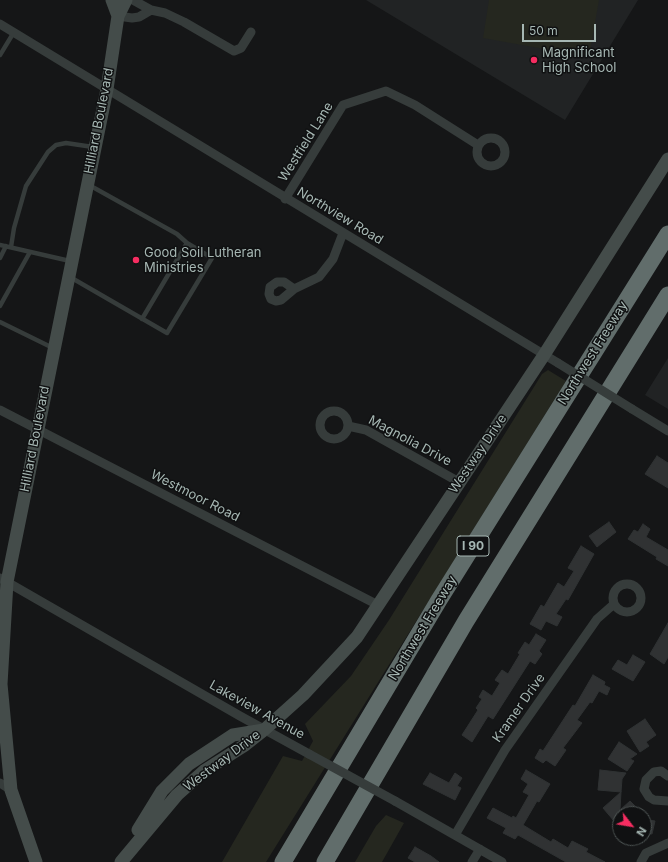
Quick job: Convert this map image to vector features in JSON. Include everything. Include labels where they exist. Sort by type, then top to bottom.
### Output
[{"type":"highway","name":"Northwest Freeway","points":[[283,862],[439,600],[668,234]]},
{"type":"highway","name":"I 90","points":[[325,862],[466,621],[668,295]]},
{"type":"main road","name":"Hilliard Boulevard","points":[[112,0],[118,16]]},
{"type":"main road","name":"Hilliard Boulevard","points":[[36,862],[5,786],[1,684],[3,580],[37,429],[107,89],[118,16],[126,0]]},
{"type":"main road","name":"Westway Drive","points":[[121,862],[177,795],[204,771],[245,745],[264,730],[303,695],[357,636],[458,482],[544,355],[668,159]]},
{"type":"street","points":[[133,0],[151,10],[165,13],[184,22],[234,51],[241,48],[251,32]]},
{"type":"street","points":[[118,16],[132,18],[139,17],[151,10]]},
{"type":"street","name":"Northview Road","points":[[0,24],[668,431]]},
{"type":"street","name":"Westfield Lane","points":[[285,199],[343,105],[386,91],[415,105],[478,145]]},
{"type":"street","points":[[294,289],[320,277],[333,259],[343,232]]},
{"type":"street","name":"Westmoor Road","points":[[0,410],[378,605]]},
{"type":"street","name":"Magnolia Drive","points":[[348,426],[366,430],[458,482]]},
{"type":"street","name":"Lakeview Avenue","points":[[3,580],[264,730],[395,801],[502,862]]},
{"type":"street","name":"Kramer Drive","points":[[455,835],[506,750],[597,619],[614,604]]},
{"type":"street","points":[[668,776],[661,771],[654,772],[646,780],[644,789],[649,797],[654,800],[668,801]]},
{"type":"street","points":[[641,862],[646,853],[668,843]]},
{"type":"street","points":[[472,862],[480,849]]},
{"type":"lane","points":[[0,55],[14,32]]},
{"type":"lane","points":[[0,258],[8,247],[26,186],[48,152],[56,145],[66,143],[95,147]]},
{"type":"lane","points":[[68,276],[167,333],[212,258],[187,243],[177,234],[87,184]]},
{"type":"lane","points":[[142,319],[187,243]]},
{"type":"lane","points":[[0,245],[71,262]]},
{"type":"lane","points":[[0,306],[30,252]]},
{"type":"lane","points":[[0,322],[54,348]]},
{"type":"shaded area","name":"Magnificant High School","points":[[366,0],[638,0],[565,120]]},
{"type":"shaded area","points":[[489,0],[599,0],[589,57],[483,38]]},
{"type":"shaded area","points":[[668,358],[668,409],[645,395]]},
{"type":"shaded area","points":[[548,370],[566,381],[266,862],[222,862],[283,756],[302,761],[313,741],[305,724],[351,676],[389,620],[542,374]]},
{"type":"shaded area","points":[[386,815],[404,823],[382,862],[355,862],[376,826]]},
{"type":"building","points":[[657,456],[668,463],[668,488],[645,474]]},
{"type":"building","points":[[609,522],[616,532],[597,547],[589,536]]},
{"type":"building","points":[[643,524],[650,529],[646,537],[668,550],[668,566],[656,559],[657,557],[628,539],[634,530],[638,532]]},
{"type":"building","points":[[581,546],[594,554],[568,600],[566,599],[556,614],[562,617],[557,626],[546,621],[541,630],[530,624],[541,605],[544,607],[558,583],[564,587],[574,571],[568,568]]},
{"type":"building","points":[[668,623],[668,657],[664,664],[650,654]]},
{"type":"building","points":[[536,634],[546,640],[539,651],[542,654],[535,664],[530,661],[493,719],[488,716],[472,742],[462,735],[478,710],[476,708],[482,699],[479,697],[483,690],[492,696],[500,683],[495,680],[502,670],[508,674],[520,654],[518,653],[525,642],[529,645]]},
{"type":"building","points":[[633,655],[645,662],[633,681],[612,669],[618,660],[627,665]]},
{"type":"building","points":[[593,675],[605,682],[604,685],[610,688],[607,695],[599,691],[592,703],[590,702],[577,720],[582,723],[563,748],[566,750],[555,766],[546,760],[543,763],[535,758],[540,749],[543,751],[573,705],[575,706]]},
{"type":"building","points":[[645,719],[656,735],[646,742],[649,746],[640,752],[627,731]]},
{"type":"building","points":[[619,742],[637,754],[630,759],[634,761],[627,771],[608,759]]},
{"type":"building","points":[[526,770],[550,784],[539,802],[537,801],[523,825],[551,842],[553,839],[568,848],[572,841],[588,849],[586,852],[605,862],[566,862],[518,835],[515,839],[503,833],[506,828],[487,818],[493,808],[512,818],[513,816],[516,818],[529,795],[523,792],[528,784],[521,779]]},
{"type":"building","points":[[600,770],[626,773],[622,779],[621,792],[598,790]]},
{"type":"building","points":[[430,773],[449,783],[455,773],[462,778],[457,786],[461,788],[455,800],[423,784]]},
{"type":"building","points":[[621,792],[620,806],[612,806],[612,819],[603,808]]},
{"type":"building","points":[[630,801],[635,806],[624,806]]},
{"type":"building","points":[[652,820],[655,821],[652,834]]},
{"type":"building","points":[[415,847],[439,862],[415,862],[408,858]]},
{"type":"place","name":"Magnificant High School","points":[[534,60]]},
{"type":"place","name":"Good Soil Lutheran Ministries","points":[[136,260]]}]
